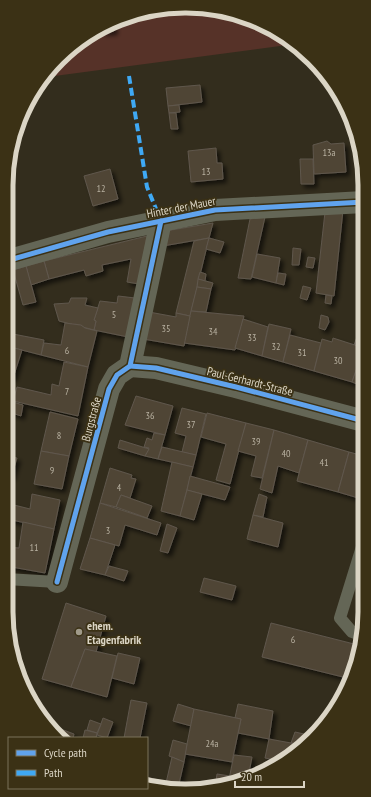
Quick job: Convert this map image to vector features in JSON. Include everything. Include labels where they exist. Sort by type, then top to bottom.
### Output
[{"type":"street","name":"Hinter der Mauer","points":[[13,259],[108,232],[215,210],[358,202]]},
{"type":"street","points":[[130,366],[162,221]]},
{"type":"street","name":"Paul-Gerhardt-Straße","points":[[130,366],[156,368],[236,387],[358,420]]},
{"type":"street","name":"Burgstraße","points":[[57,582],[109,389],[117,375],[130,366]]},
{"type":"lane","points":[[357,634],[352,632],[340,618],[358,560]]},
{"type":"lane","points":[[13,579],[57,582]]},
{"type":"shaded area","points":[[197,13],[219,16],[252,26],[272,36],[286,45],[52,76],[80,49],[99,36],[130,22],[163,14]]},
{"type":"building","points":[[200,85],[202,102],[168,106],[166,88]]},
{"type":"building","points":[[179,105],[180,112],[169,113],[168,106]]},
{"type":"building","points":[[169,113],[176,113],[178,129],[171,129]]},
{"type":"building","points":[[327,141],[331,144],[344,143],[346,172],[314,174],[313,145]]},
{"type":"building","points":[[216,148],[217,163],[222,163],[223,179],[191,182],[188,151]]},
{"type":"building","points":[[300,159],[313,159],[314,184],[301,184]]},
{"type":"building","points":[[110,169],[118,199],[93,206],[84,176]]},
{"type":"building","points":[[343,210],[334,296],[316,293],[325,212]]},
{"type":"building","points":[[265,217],[251,279],[238,278],[250,219]]},
{"type":"building","points":[[213,223],[209,238],[163,246],[165,231]]},
{"type":"building","points":[[147,236],[139,284],[127,282],[131,259],[102,265],[103,271],[86,276],[84,270],[49,279],[44,261]]},
{"type":"building","points":[[209,238],[190,316],[176,313],[194,241]]},
{"type":"building","points":[[209,238],[224,242],[220,253],[206,249]]},
{"type":"building","points":[[293,248],[301,249],[299,265],[292,265]]},
{"type":"building","points":[[257,254],[280,258],[276,283],[252,277]]},
{"type":"building","points":[[308,257],[315,258],[313,268],[306,267]]},
{"type":"building","points":[[44,261],[49,279],[31,285],[26,266]]},
{"type":"building","points":[[26,266],[36,302],[23,305],[13,270]]},
{"type":"building","points":[[200,272],[206,274],[205,281],[198,279]]},
{"type":"building","points":[[278,273],[286,274],[284,285],[276,283]]},
{"type":"building","points":[[198,279],[213,283],[211,289],[197,287]]},
{"type":"building","points":[[303,286],[311,288],[307,300],[300,298]]},
{"type":"building","points":[[197,287],[211,289],[206,312],[191,311]]},
{"type":"building","points":[[326,295],[332,296],[331,304],[325,303]]},
{"type":"building","points":[[118,296],[135,298],[128,337],[94,330],[96,321],[94,320],[100,301],[117,303]]},
{"type":"building","points":[[71,298],[87,298],[85,305],[98,308],[94,320],[96,321],[94,330],[59,321],[54,304],[69,303]]},
{"type":"building","points":[[191,311],[244,316],[235,350],[184,343]]},
{"type":"building","points":[[149,312],[176,317],[176,313],[190,316],[184,346],[143,339]]},
{"type":"building","points":[[321,315],[328,317],[329,322],[325,330],[319,328]]},
{"type":"building","points":[[243,319],[268,327],[262,356],[235,348]]},
{"type":"building","points":[[65,323],[81,325],[85,328],[97,331],[88,367],[41,355],[44,343],[61,345]]},
{"type":"building","points":[[269,324],[291,329],[283,362],[262,356]]},
{"type":"building","points":[[13,334],[44,340],[41,355],[13,348]]},
{"type":"building","points":[[358,334],[358,346],[354,345]]},
{"type":"building","points":[[290,335],[321,343],[314,371],[283,362]]},
{"type":"building","points":[[333,338],[358,346],[358,365],[352,382],[314,371],[322,339],[332,342]]},
{"type":"building","points":[[13,348],[22,350],[13,378]]},
{"type":"building","points":[[64,362],[88,367],[78,416],[13,401],[17,387],[51,395],[52,384],[59,386]]},
{"type":"building","points":[[358,365],[358,384],[352,382]]},
{"type":"building","points":[[136,396],[173,406],[165,435],[125,425]]},
{"type":"building","points":[[13,402],[23,405],[21,416],[13,413]]},
{"type":"building","points":[[182,408],[206,414],[196,455],[182,452],[186,436],[175,433]]},
{"type":"building","points":[[50,412],[78,419],[69,456],[41,451]]},
{"type":"building","points":[[207,413],[246,423],[230,484],[216,480],[226,444],[201,437]]},
{"type":"building","points":[[246,423],[274,430],[262,478],[251,476],[256,456],[238,451]]},
{"type":"building","points":[[274,430],[308,440],[299,473],[278,466],[272,493],[260,489]]},
{"type":"building","points":[[154,433],[165,435],[158,459],[145,456],[149,448],[144,447],[147,438],[152,440]]},
{"type":"building","points":[[120,440],[149,449],[145,456],[118,448]]},
{"type":"building","points":[[308,440],[349,452],[338,492],[297,481]]},
{"type":"building","points":[[162,447],[196,455],[193,467],[158,459]]},
{"type":"building","points":[[41,451],[69,456],[62,489],[34,484]]},
{"type":"building","points":[[349,452],[358,454],[358,498],[338,492]]},
{"type":"building","points":[[13,457],[17,458],[13,471]]},
{"type":"building","points":[[172,462],[193,467],[180,516],[161,511]]},
{"type":"building","points":[[110,468],[132,475],[131,478],[136,479],[130,498],[121,495],[116,507],[100,503]]},
{"type":"building","points":[[190,476],[230,487],[225,500],[187,490]]},
{"type":"building","points":[[187,490],[202,494],[194,520],[180,516]]},
{"type":"building","points":[[32,494],[60,500],[54,529],[13,520],[13,505],[30,509]]},
{"type":"building","points":[[259,494],[267,497],[263,517],[253,515]]},
{"type":"building","points":[[121,495],[152,506],[147,518],[116,507]]},
{"type":"building","points":[[100,503],[161,523],[157,535],[125,525],[119,546],[90,538]]},
{"type":"building","points":[[253,515],[283,523],[278,547],[247,539]]},
{"type":"building","points":[[23,522],[54,529],[45,573],[13,567],[13,548],[19,548]]},
{"type":"building","points":[[167,524],[177,528],[168,553],[160,551]]},
{"type":"building","points":[[90,538],[115,545],[105,575],[80,569]]},
{"type":"building","points":[[109,566],[128,571],[124,581],[105,575]]},
{"type":"building","points":[[204,578],[236,586],[232,600],[200,592]]},
{"type":"building","name":"ehem. Etagenfabrik","points":[[66,603],[106,616],[96,652],[85,649],[71,687],[42,679]]},
{"type":"building","points":[[271,623],[355,644],[345,678],[262,657]]},
{"type":"building","points":[[85,649],[117,656],[107,697],[71,687]]},
{"type":"building","points":[[118,653],[140,658],[134,684],[112,678]]},
{"type":"building","points":[[131,700],[147,703],[140,737],[124,737]]},
{"type":"building","points":[[178,704],[194,709],[191,726],[173,721]]},
{"type":"building","points":[[238,704],[273,711],[269,739],[238,733],[241,719],[235,718]]},
{"type":"building","points":[[194,709],[241,719],[232,762],[185,754]]},
{"type":"building","points":[[103,718],[113,722],[107,737],[97,735]]},
{"type":"building","points":[[90,720],[101,724],[97,733],[87,730]]},
{"type":"building","points":[[60,729],[74,734],[73,737],[68,737]]},
{"type":"building","points":[[85,730],[97,733],[96,737],[83,737]]},
{"type":"building","points":[[295,732],[306,734],[296,744],[291,743]]},
{"type":"building","points":[[269,739],[295,744],[274,760],[265,758]]},
{"type":"building","points":[[173,740],[187,744],[184,762],[169,756]]},
{"type":"building","points":[[234,755],[252,757],[249,772],[229,778]]},
{"type":"building","points":[[172,757],[184,762],[179,784],[166,783]]},
{"type":"building","points":[[217,774],[230,776],[229,778],[216,782]]},
{"type":"building","points":[[148,777],[169,783],[152,781],[148,780]]},
{"type":"marked path","points":[[129,76],[147,187],[161,221]]},
{"type":"cycle path","points":[[13,259],[108,232],[215,210],[358,202]]},
{"type":"cycle path","points":[[57,582],[109,389],[117,375],[130,366],[161,221]]},
{"type":"cycle path","points":[[130,366],[156,368],[236,387],[358,419]]},
{"type":"place","name":"ehem. Etagenfabrik","points":[[79,632]]}]
